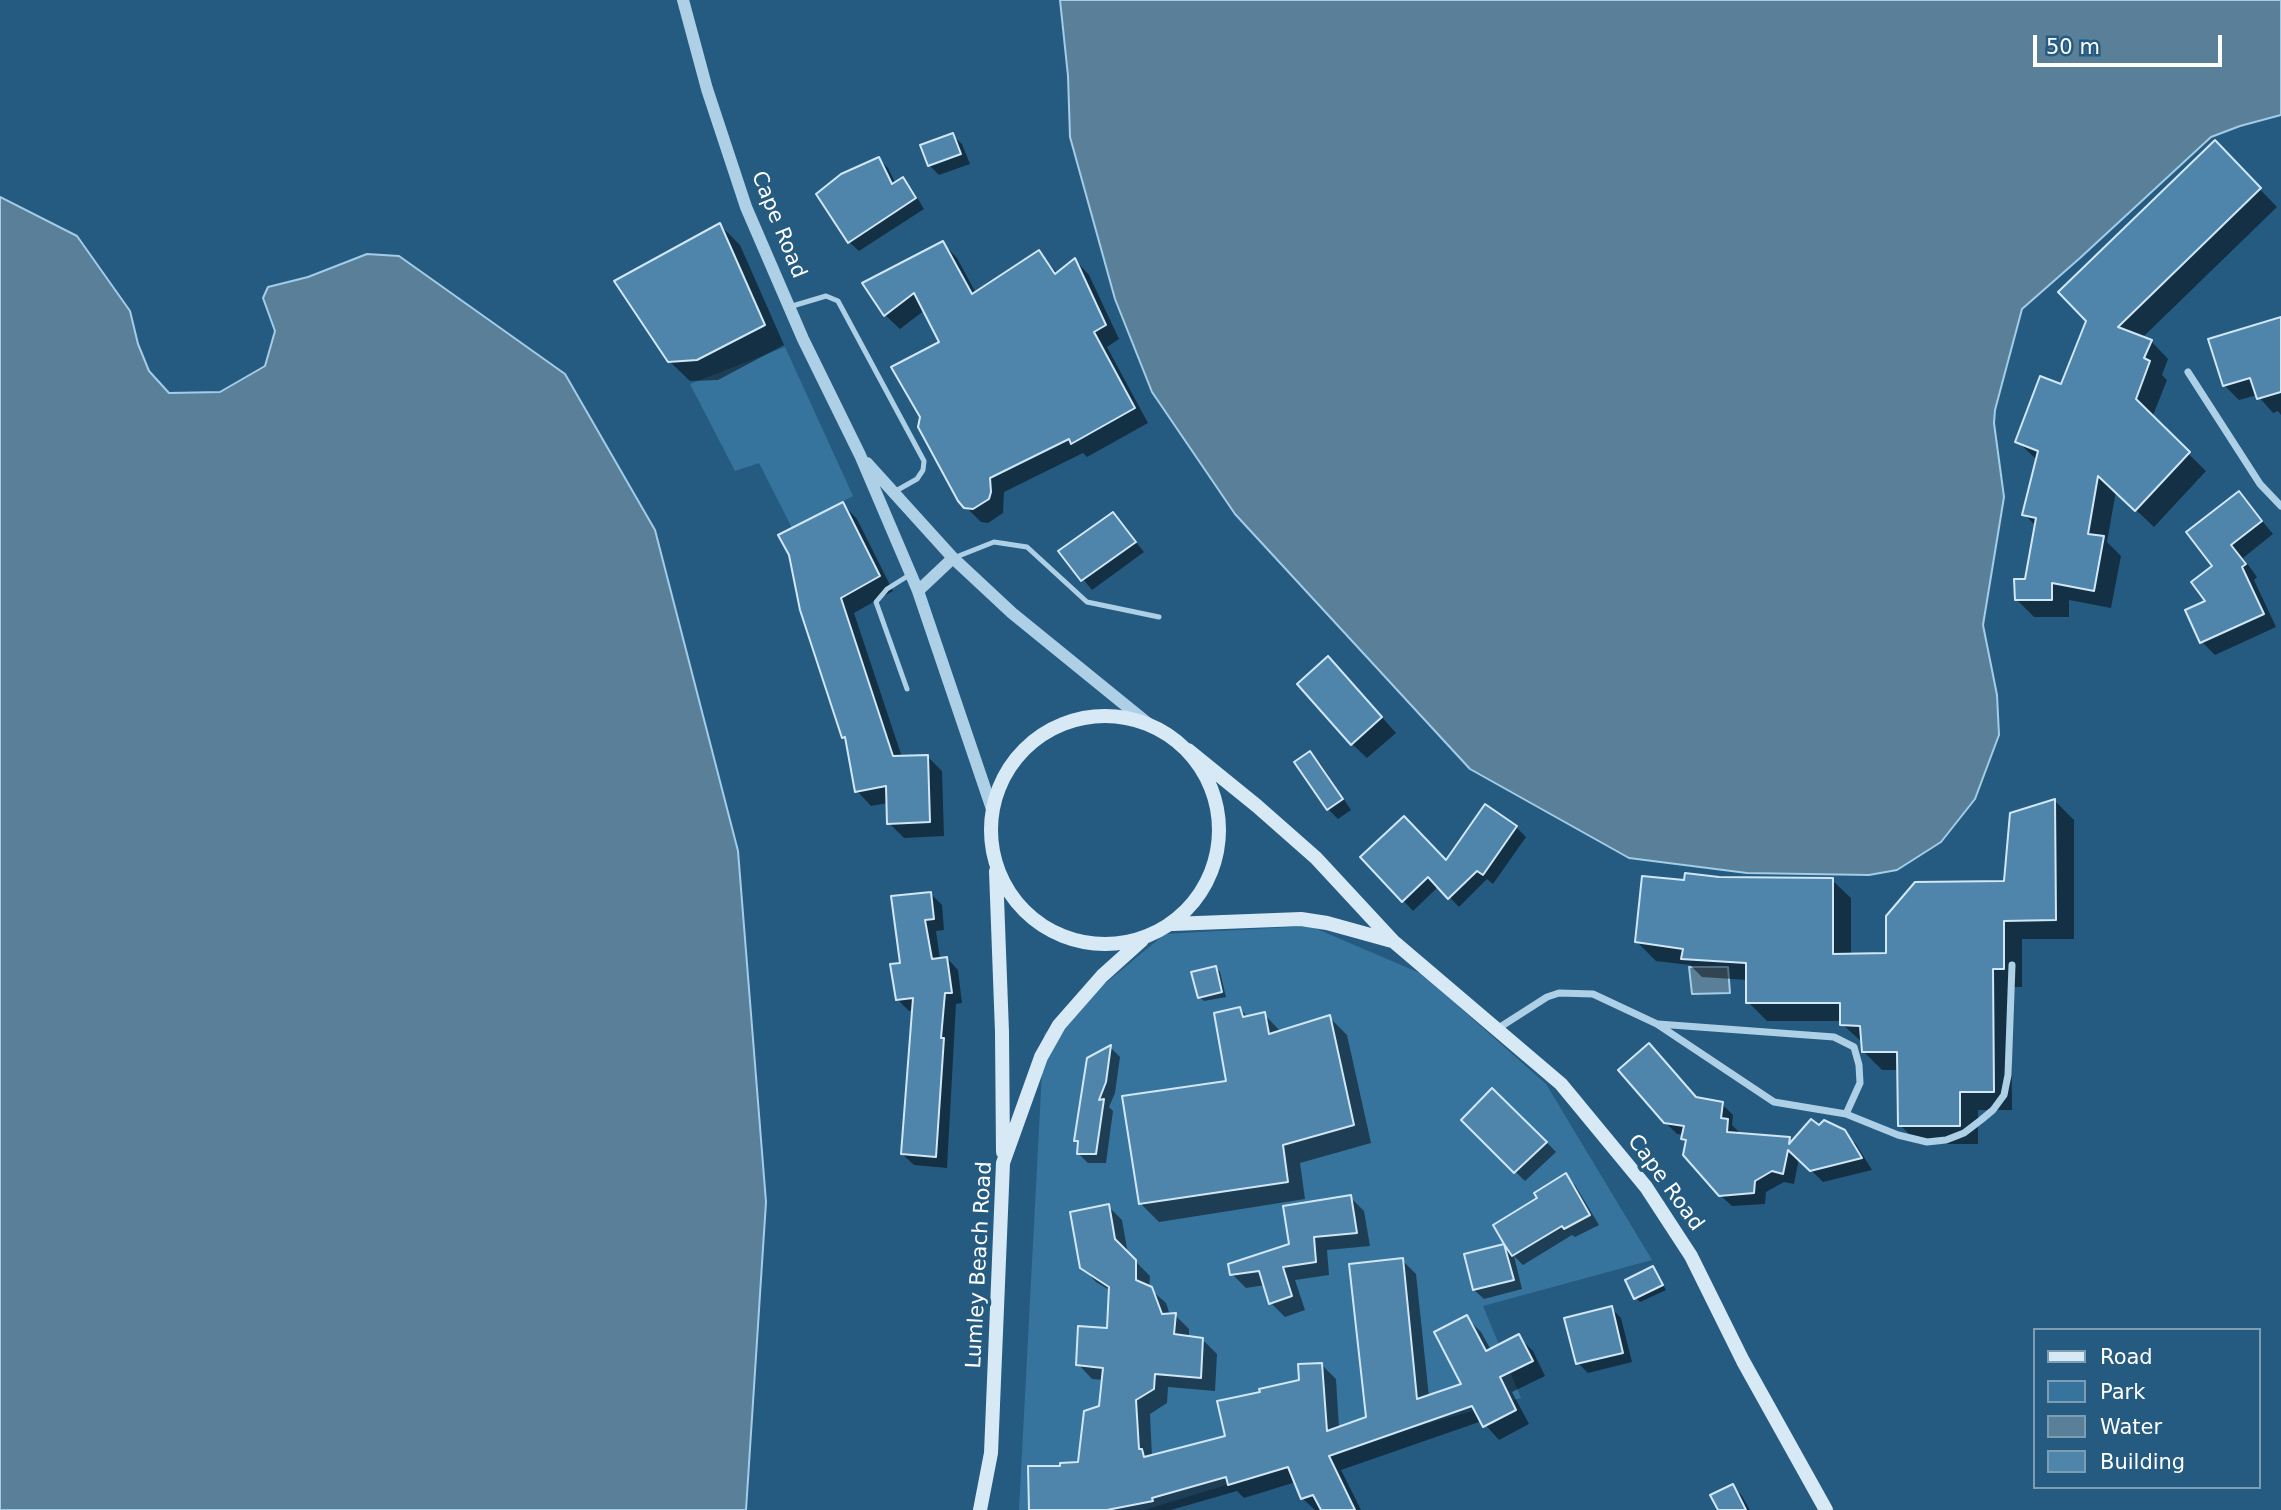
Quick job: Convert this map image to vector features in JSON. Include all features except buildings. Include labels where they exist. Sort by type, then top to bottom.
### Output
[{"type":"main road","points":[[996,867],[1018,906],[1054,933],[1097,945],[1142,940],[1172,924],[1196,901],[1211,873],[1219,841],[1217,809],[1206,778],[1188,750],[1151,726],[1111,716],[1070,721],[1034,740],[1006,770],[992,808],[990,838],[996,867],[1002,1032],[1003,1164]]},
{"type":"main road","name":"Cape Road","points":[[1188,750],[1258,806],[1316,858],[1393,941],[1562,1084],[1646,1186],[1691,1256],[1820,1507]]},
{"type":"main road","points":[[1172,924],[1301,919],[1327,923],[1393,941]]},
{"type":"main road","name":"Lumley Beach Road","points":[[980,1510],[991,1453],[1003,1164],[1041,1057],[1059,1025],[1102,976],[1142,940]]},
{"type":"street","name":"Cape Road","points":[[683,0],[729,161],[789,307],[860,455],[918,591],[992,808]]},
{"type":"street","points":[[2188,372],[2260,484],[2281,506]]},
{"type":"street","name":"Cape Road","points":[[860,455],[953,558],[1012,613],[1151,726]]},
{"type":"street","points":[[918,591],[953,558]]},
{"type":"street","points":[[1497,1029],[1547,997],[1559,993],[1593,994],[1657,1024],[1774,1102],[1846,1114],[1898,1135],[1927,1142],[1946,1140],[1964,1133],[1993,1110],[2004,1095],[2008,1074],[2012,965]]},
{"type":"street","points":[[1657,1024],[1834,1037],[1854,1047],[1859,1065],[1860,1083],[1846,1114]]},
{"type":"lane","points":[[789,307],[827,296],[838,301],[924,461],[923,470],[916,480],[894,492]]},
{"type":"lane","points":[[953,558],[995,542],[1027,547],[1087,602],[1159,617]]},
{"type":"lane","points":[[907,689],[876,602],[887,589],[911,575]]},
{"type":"green space","points":[[785,347],[853,496],[792,528],[759,463],[735,471],[690,384]]},
{"type":"green space","points":[[1310,926],[1422,974],[1546,1084],[1652,1260],[1483,1306],[1521,1398],[1436,1421],[1144,1510],[1019,1510],[1044,1034],[1165,934]]},
{"type":"water","points":[[1060,0],[2281,0],[2281,115],[2211,137],[2022,309],[1995,410],[1994,423],[2004,497],[1983,625],[1997,695],[1999,735],[1975,799],[1941,842],[1897,870],[1869,875],[1747,873],[1629,858],[1470,769],[1235,514],[1152,392],[1115,299],[1070,137],[1068,76]]},
{"type":"water","points":[[0,197],[77,236],[130,311],[138,344],[149,371],[169,393],[220,392],[265,366],[275,331],[263,298],[268,287],[308,277],[367,254],[399,256],[565,374],[655,530],[738,851],[766,1202],[746,1510],[0,1510]]},
{"type":"water","points":[[1689,967],[1728,967],[1730,993],[1692,994]]}]
